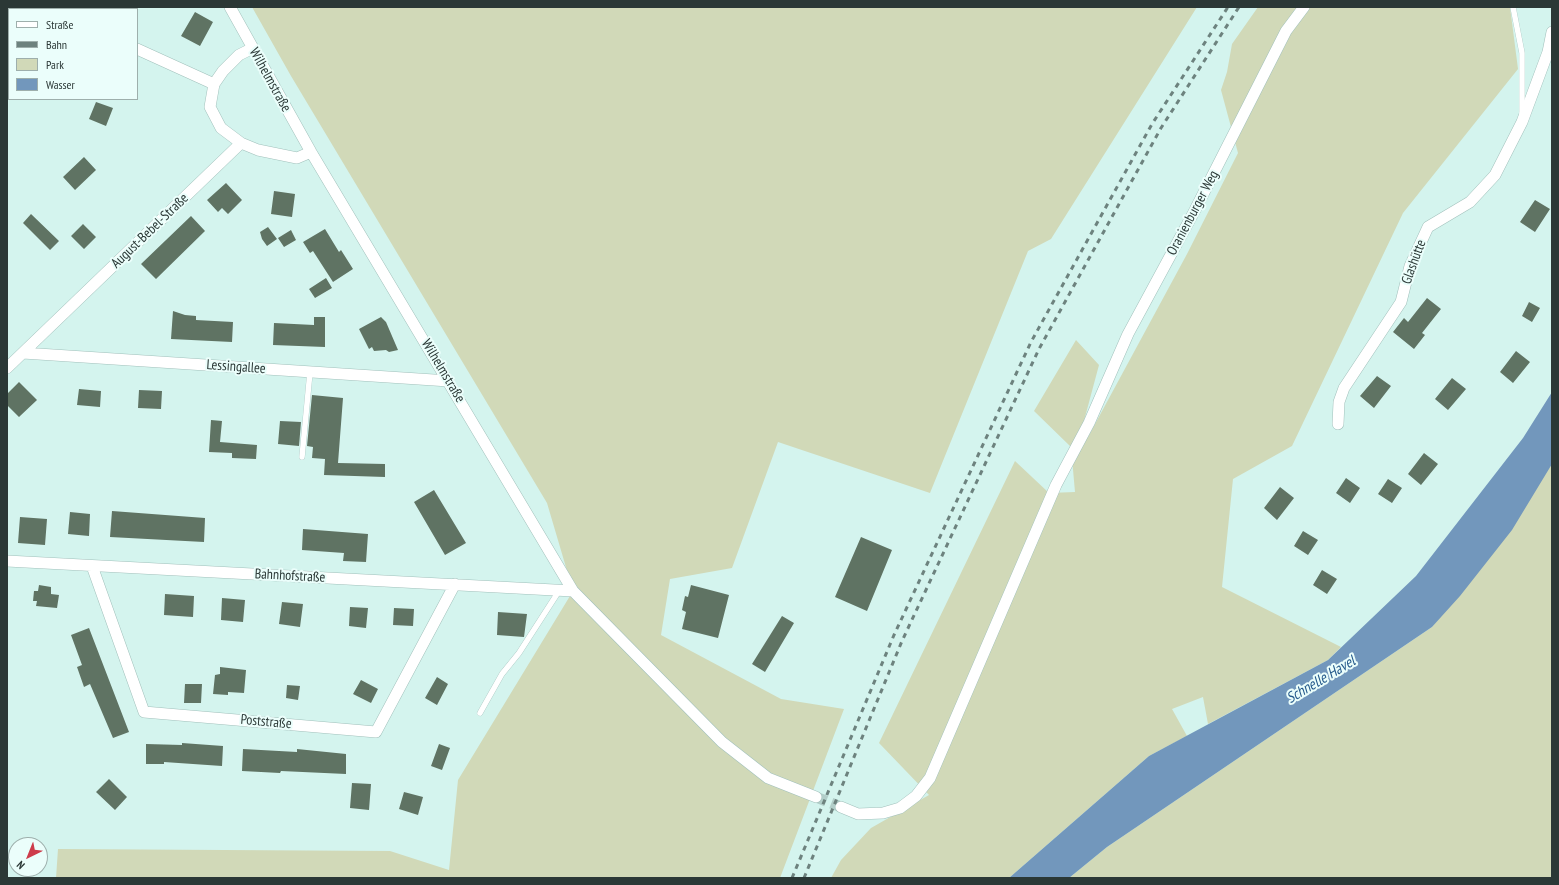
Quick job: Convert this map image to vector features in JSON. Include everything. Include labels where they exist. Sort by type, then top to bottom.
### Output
[{"type":"street","name":"Wilhelmstraße","points":[[230,7],[311,152],[574,591],[722,742],[768,778],[816,798]]},
{"type":"street","name":"Oranienburger Weg","points":[[841,808],[858,814],[883,813],[900,808],[916,796],[930,778],[1056,485],[1089,423],[1128,334],[1195,210],[1286,31],[1304,7]]},
{"type":"street","name":"Glashütte","points":[[1338,424],[1339,402],[1344,388],[1401,302],[1410,266],[1428,227],[1470,202],[1495,175],[1522,122],[1548,52],[1552,32]]},
{"type":"street","points":[[253,48],[239,55],[214,84],[210,107],[222,128],[240,143],[258,150],[297,158],[311,152]]},
{"type":"street","points":[[138,49],[214,84]]},
{"type":"street","name":"August-Bebel-Straße","points":[[7,368],[240,143]]},
{"type":"street","name":"Lessingallee","points":[[23,353],[449,381]]},
{"type":"street","name":"Bahnhofstraße","points":[[7,561],[574,591]]},
{"type":"street","name":"Poststraße","points":[[92,566],[144,712],[376,732],[455,584]]},
{"type":"lane","points":[[1513,7],[1522,52],[1522,122]]},
{"type":"lane","points":[[302,457],[310,372]]},
{"type":"lane","points":[[480,713],[502,674],[519,653],[559,591]]},
{"type":"green space","points":[[252,7],[1197,7],[1051,239],[1028,251],[930,493],[778,442],[732,568],[670,579],[661,635],[781,699],[844,709],[780,878],[56,878],[58,849],[390,851],[449,870],[458,780],[573,591],[547,503],[291,76]]},
{"type":"green space","points":[[1258,7],[1510,7],[1518,69],[1403,213],[1292,446],[1233,479],[1222,587],[1341,647],[1328,660],[1208,724],[1203,697],[1172,709],[1187,736],[1149,756],[1009,878],[831,878],[841,860],[871,828],[929,795],[879,743],[1015,461],[1049,493],[1075,492],[1071,447],[1034,411],[1076,340],[1099,365],[1081,432],[1088,437],[1187,254],[1238,153],[1221,90],[1227,72],[1232,44]]},
{"type":"green space","points":[[1552,464],[1552,878],[1069,878],[1107,847],[1432,627]]},
{"type":"water","name":"Schnelle Havel","points":[[1552,392],[1552,464],[1512,530],[1460,596],[1432,627],[1107,847],[1069,878],[1009,878],[1149,756],[1328,660],[1416,576],[1523,438]]},
{"type":"building","points":[[195,12],[213,22],[200,46],[181,36]]},
{"type":"building","points":[[96,102],[113,108],[106,126],[89,119]]},
{"type":"building","points":[[84,157],[96,170],[75,190],[63,177]]},
{"type":"building","points":[[226,183],[242,200],[228,214],[222,208],[218,212],[207,200]]},
{"type":"building","points":[[274,191],[295,194],[292,217],[271,214]]},
{"type":"building","points":[[1535,200],[1550,209],[1535,232],[1520,222]]},
{"type":"building","points":[[31,214],[59,241],[50,250],[23,223]]},
{"type":"building","points":[[191,216],[205,231],[156,279],[141,264]]},
{"type":"building","points":[[83,224],[96,237],[84,249],[71,236]]},
{"type":"building","points":[[268,227],[277,239],[267,246],[262,239],[260,232]]},
{"type":"building","points":[[325,229],[339,252],[341,250],[353,269],[333,282],[313,251],[310,253],[303,242]]},
{"type":"building","points":[[291,230],[296,240],[284,247],[278,238]]},
{"type":"building","points":[[326,278],[332,288],[315,298],[309,289]]},
{"type":"building","points":[[1427,298],[1441,309],[1422,333],[1425,335],[1414,349],[1393,332],[1404,318],[1408,322]]},
{"type":"building","points":[[1529,302],[1540,308],[1532,322],[1522,316]]},
{"type":"building","points":[[173,311],[185,315],[196,316],[196,320],[233,322],[232,342],[171,339]]},
{"type":"building","points":[[314,317],[325,317],[325,347],[273,345],[274,323],[314,325]]},
{"type":"building","points":[[381,317],[386,322],[398,350],[389,352],[386,350],[374,351],[372,347],[369,349],[359,329]]},
{"type":"building","points":[[1516,351],[1530,362],[1513,383],[1500,372]]},
{"type":"building","points":[[1377,376],[1391,386],[1374,408],[1360,396]]},
{"type":"building","points":[[1452,378],[1466,389],[1448,410],[1435,399]]},
{"type":"building","points":[[19,382],[37,400],[19,417],[7,405],[7,394]]},
{"type":"building","points":[[79,389],[101,391],[100,407],[77,405]]},
{"type":"building","points":[[139,390],[162,391],[161,409],[138,408]]},
{"type":"building","points":[[312,395],[343,398],[338,463],[385,464],[385,477],[324,475],[325,459],[312,458],[313,447],[307,446]]},
{"type":"building","points":[[211,420],[222,421],[220,442],[257,445],[256,459],[232,458],[232,453],[209,452]]},
{"type":"building","points":[[280,421],[301,422],[299,446],[278,444]]},
{"type":"building","points":[[1424,453],[1438,464],[1421,485],[1408,474]]},
{"type":"building","points":[[1346,478],[1360,488],[1350,503],[1336,493]]},
{"type":"building","points":[[1388,479],[1402,488],[1392,503],[1378,494]]},
{"type":"building","points":[[1280,487],[1294,498],[1277,520],[1264,508]]},
{"type":"building","points":[[434,490],[466,543],[445,555],[414,502]]},
{"type":"building","points":[[112,511],[205,518],[204,542],[110,537]]},
{"type":"building","points":[[70,512],[90,514],[89,536],[68,534]]},
{"type":"building","points":[[20,517],[47,519],[45,545],[18,543]]},
{"type":"building","points":[[303,529],[368,534],[366,562],[343,561],[344,553],[302,550]]},
{"type":"building","points":[[1303,531],[1318,540],[1308,555],[1294,546]]},
{"type":"building","points":[[861,537],[892,550],[867,611],[835,597]]},
{"type":"building","points":[[1322,570],[1337,579],[1327,594],[1313,585]]},
{"type":"building","points":[[39,585],[51,587],[51,594],[59,595],[57,608],[36,606],[37,601],[33,601],[34,591],[38,591]]},
{"type":"building","points":[[691,585],[729,595],[718,638],[682,629],[686,612],[682,610],[685,596],[688,597]]},
{"type":"building","points":[[165,594],[194,596],[193,617],[164,615]]},
{"type":"building","points":[[222,598],[245,600],[243,622],[221,620]]},
{"type":"building","points":[[282,602],[303,604],[300,627],[279,624]]},
{"type":"building","points":[[350,607],[368,608],[366,628],[349,626]]},
{"type":"building","points":[[394,608],[414,609],[413,626],[393,625]]},
{"type":"building","points":[[498,612],[527,614],[524,637],[497,635]]},
{"type":"building","points":[[782,616],[794,623],[765,672],[752,664]]},
{"type":"building","points":[[89,628],[129,732],[113,738],[90,684],[84,687],[77,667],[82,665],[71,635]]},
{"type":"building","points":[[220,667],[246,670],[244,693],[228,692],[228,695],[213,694],[215,675],[220,674]]},
{"type":"building","points":[[437,677],[448,684],[437,705],[425,698]]},
{"type":"building","points":[[361,680],[378,689],[371,703],[353,694]]},
{"type":"building","points":[[185,684],[202,684],[201,703],[184,703]]},
{"type":"building","points":[[287,685],[300,686],[298,700],[286,698]]},
{"type":"building","points":[[182,743],[223,746],[222,766],[164,762],[164,764],[146,764],[146,744],[182,745]]},
{"type":"building","points":[[439,744],[450,748],[442,770],[431,766]]},
{"type":"building","points":[[243,749],[297,752],[297,749],[346,754],[346,774],[242,771]]},
{"type":"building","points":[[109,779],[127,797],[115,810],[96,792]]},
{"type":"building","points":[[352,783],[371,784],[369,810],[350,808]]},
{"type":"building","points":[[404,792],[423,797],[418,815],[399,809]]},
{"type":"tunnel","points":[[816,797],[841,807]]},
{"type":"railway","points":[[792,878],[894,635],[1031,342],[1152,124],[1228,7]]},
{"type":"railway","points":[[804,878],[902,641],[1039,349],[1161,128],[1239,7]]}]
